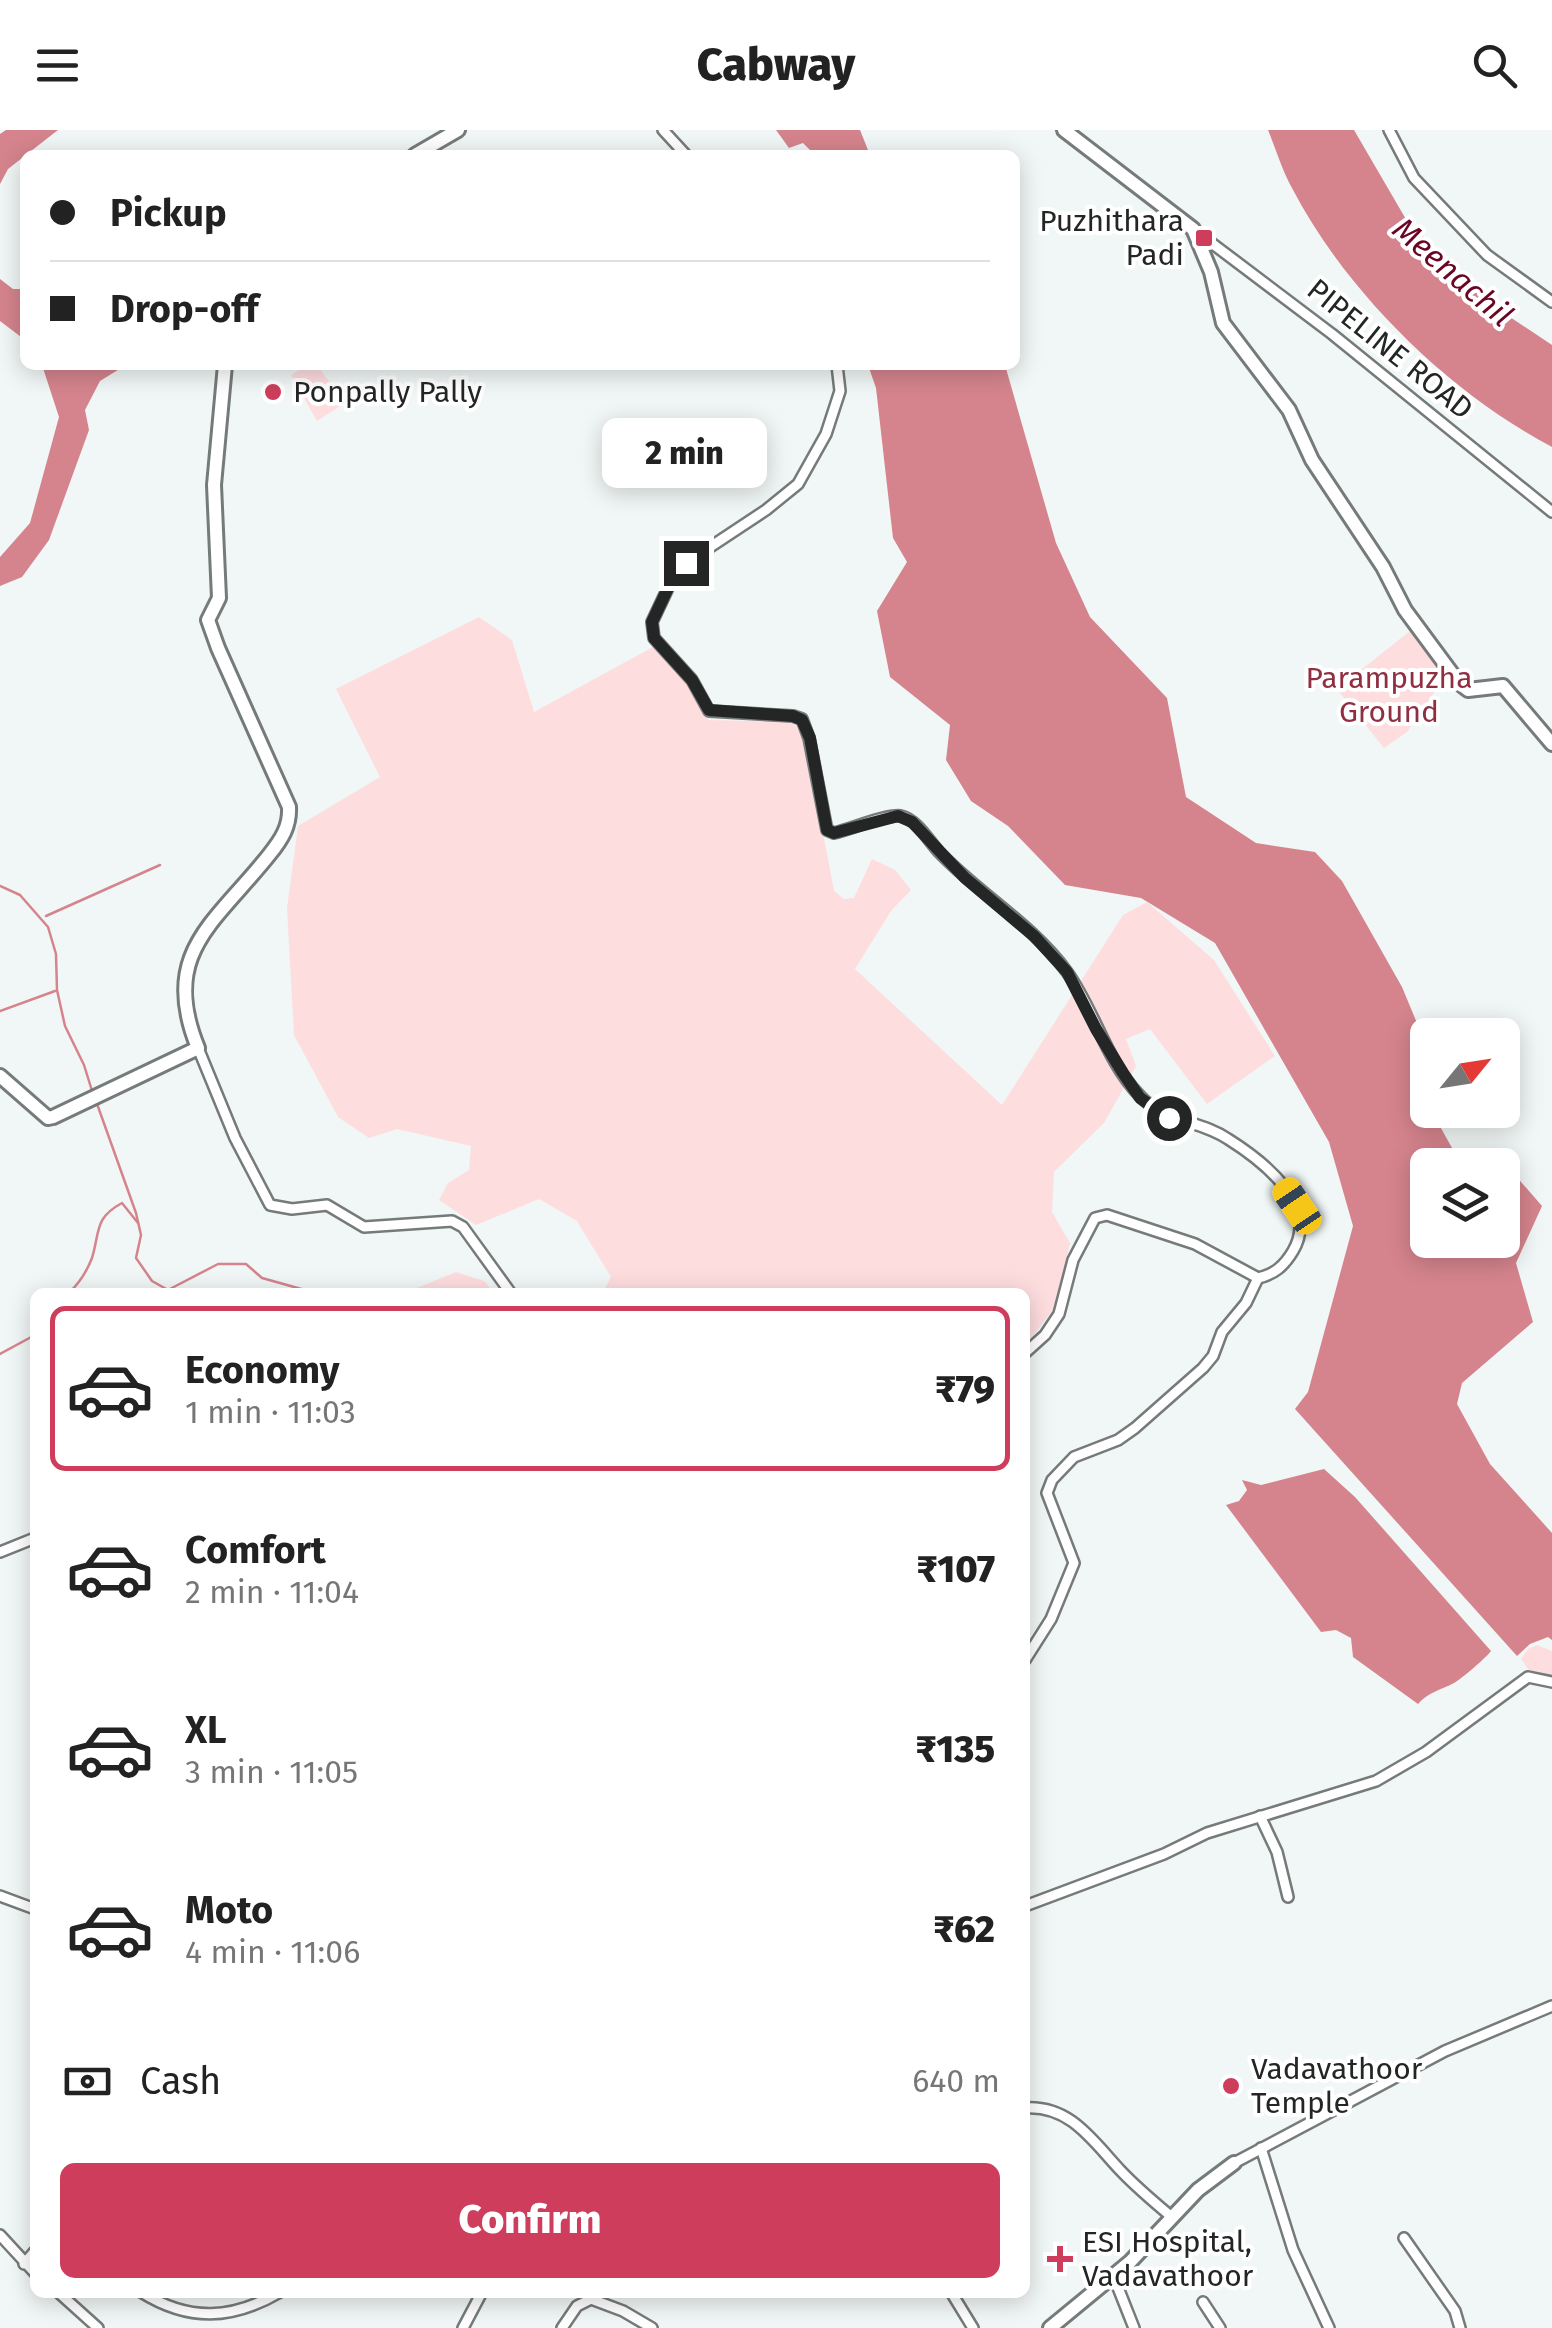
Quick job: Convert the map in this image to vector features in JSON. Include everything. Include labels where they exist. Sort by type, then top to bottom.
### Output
[{"type":"main road","points":[[424,150],[458,130]]},
{"type":"main road","points":[[1064,130],[1193,230],[1211,272],[1223,323],[1289,410],[1312,460],[1383,567],[1405,610],[1459,683],[1468,690],[1503,686],[1552,744]]},
{"type":"main road","points":[[0,1076],[48,1118],[198,1048],[186,1019],[183,984],[187,964],[204,932],[276,846],[290,822],[289,806],[208,620],[219,598],[214,485],[225,370]]},
{"type":"main road","points":[[1050,2328],[1130,2262],[1198,2190],[1234,2163]]},
{"type":"street","points":[[663,130],[681,150]]},
{"type":"street","points":[[1389,130],[1414,178],[1450,216],[1487,255],[1552,302]]},
{"type":"street","name":"PIPELINE ROAD","points":[[1193,230],[1332,334],[1552,512]]},
{"type":"street","points":[[838,370],[840,391],[826,434],[798,484],[686,563],[668,588],[652,622],[654,638],[692,680],[709,710],[793,716],[802,720],[810,738],[827,830],[834,833],[898,816],[912,822],[965,878],[1034,936],[1067,972],[1096,1029],[1140,1098],[1169,1118],[1229,1139],[1261,1163],[1297,1206],[1302,1226],[1286,1262],[1273,1274],[1258,1278],[1195,1244],[1107,1216],[1095,1218],[1073,1260],[1059,1314],[1030,1348]]},
{"type":"street","points":[[198,1048],[235,1138],[270,1205],[292,1210],[327,1206],[364,1227],[452,1221],[463,1227],[507,1288]]},
{"type":"street","points":[[1030,1652],[1051,1620],[1074,1563],[1047,1493],[1052,1480],[1074,1457],[1118,1440],[1135,1428],[1203,1368],[1258,1278]]},
{"type":"street","points":[[0,1552],[30,1540]]},
{"type":"street","points":[[1030,1904],[1164,1854],[1207,1833],[1376,1780],[1426,1752],[1528,1677],[1552,1682]]},
{"type":"street","points":[[1260,1816],[1277,1852],[1288,1897]]},
{"type":"street","points":[[0,1896],[30,1907]]},
{"type":"street","points":[[1234,2163],[1445,2051],[1552,2006]]},
{"type":"street","points":[[1030,2108],[1060,2111],[1173,2218]]},
{"type":"street","points":[[1261,2148],[1293,2250],[1329,2328]]},
{"type":"street","points":[[0,2235],[30,2269]]},
{"type":"street","points":[[1404,2238],[1455,2311],[1460,2328]]},
{"type":"street","points":[[24,2264],[30,2257]]},
{"type":"street","points":[[1113,2275],[1134,2328]]},
{"type":"street","points":[[65,2298],[98,2328]]},
{"type":"street","points":[[150,2298],[166,2308],[209,2314],[244,2310],[268,2298]]},
{"type":"street","points":[[462,2328],[479,2298]]},
{"type":"street","points":[[562,2328],[576,2306],[590,2298]]},
{"type":"street","points":[[597,2298],[652,2328]]},
{"type":"street","points":[[954,2298],[973,2328]]},
{"type":"street","points":[[1203,2302],[1220,2328]]},
{"type":"green space","points":[[300,370],[321,370],[345,403],[317,421],[291,375]]},
{"type":"green space","points":[[479,617],[512,640],[534,712],[664,641],[709,720],[802,722],[834,891],[844,899],[854,898],[872,859],[895,870],[911,890],[891,911],[855,969],[1002,1105],[1123,915],[1147,902],[1214,960],[1275,1056],[1207,1104],[1150,1029],[1126,1039],[1136,1066],[1104,1123],[1054,1172],[1052,1212],[1070,1243],[1056,1306],[1030,1340],[1030,1288],[605,1288],[611,1277],[577,1221],[539,1199],[476,1225],[439,1200],[448,1183],[469,1170],[471,1146],[397,1129],[369,1138],[338,1117],[294,1035],[287,908],[298,826],[380,777],[336,689]]},
{"type":"green space","name":"Parampuzha Ground","points":[[1410,631],[1444,678],[1407,732],[1384,748],[1337,689]]},
{"type":"green space","points":[[456,1272],[484,1281],[490,1288],[417,1288]]},
{"type":"green space","points":[[1537,1645],[1552,1651],[1552,1677],[1532,1675],[1521,1659]]},
{"type":"water","points":[[6,130],[58,130],[32,150],[20,150],[20,160],[8,169],[0,184],[0,134]]},
{"type":"water","points":[[776,130],[860,130],[868,150],[810,150],[803,143],[789,148]]},
{"type":"water","name":"Meenachil","points":[[1268,130],[1354,130],[1407,221],[1498,309],[1552,345],[1552,447],[1475,398],[1403,336],[1371,301],[1314,227],[1288,181]]},
{"type":"water","points":[[0,279],[13,289],[20,289],[20,336],[0,321]]},
{"type":"water","points":[[44,370],[118,370],[100,381],[85,410],[89,430],[49,540],[22,577],[0,586],[0,557],[30,523],[59,417]]},
{"type":"water","points":[[870,370],[1006,370],[1056,543],[1090,617],[1167,698],[1186,797],[1256,843],[1315,852],[1342,881],[1402,987],[1415,1018],[1410,1018],[1410,1128],[1441,1128],[1452,1148],[1410,1148],[1410,1258],[1518,1258],[1516,1263],[1533,1322],[1462,1383],[1457,1404],[1490,1464],[1552,1533],[1552,1640],[1548,1637],[1530,1644],[1517,1656],[1295,1409],[1308,1392],[1353,1226],[1329,1142],[1215,943],[1141,898],[1065,885],[1008,826],[971,801],[946,760],[950,725],[890,677],[877,611],[907,562],[893,538],[876,388]]},
{"type":"water","points":[[1520,1181],[1542,1206],[1520,1254]]},
{"type":"water","points":[[1324,1469],[1355,1497],[1491,1651],[1457,1681],[1418,1704],[1353,1657],[1351,1638],[1336,1630],[1321,1632],[1226,1505],[1239,1501],[1247,1490],[1242,1480],[1261,1485]]},
{"type":"waterway","points":[[46,916],[160,865]]},
{"type":"waterway","points":[[0,886],[20,895],[48,927],[56,954],[57,990],[65,1026],[93,1094]]},
{"type":"waterway","points":[[0,1011],[55,991]]},
{"type":"waterway","points":[[96,1101],[136,1213],[141,1235],[136,1258],[152,1281],[164,1288]]},
{"type":"waterway","points":[[73,1288],[90,1263],[107,1214],[122,1203],[138,1223]]},
{"type":"waterway","points":[[172,1288],[218,1264],[246,1264],[262,1278],[298,1288]]},
{"type":"waterway","points":[[0,1354],[30,1338]]},
{"type":"place","name":"Puzhithara Padi","points":[[1204,238]]},
{"type":"place","name":"Ponpally Pally","points":[[273,392]]},
{"type":"place","name":"Vadavathoor Temple","points":[[1231,2086]]},
{"type":"place","name":"ESI Hospital, Vadavathoor","points":[[1060,2259]]},
{"type":"route","points":[[686,563],[668,588],[652,622],[654,638],[692,680],[709,710],[793,716],[802,720],[810,738],[827,830],[834,833],[898,816],[912,822],[965,878],[1034,936],[1067,972],[1096,1029],[1140,1098],[1169,1118]]}]
